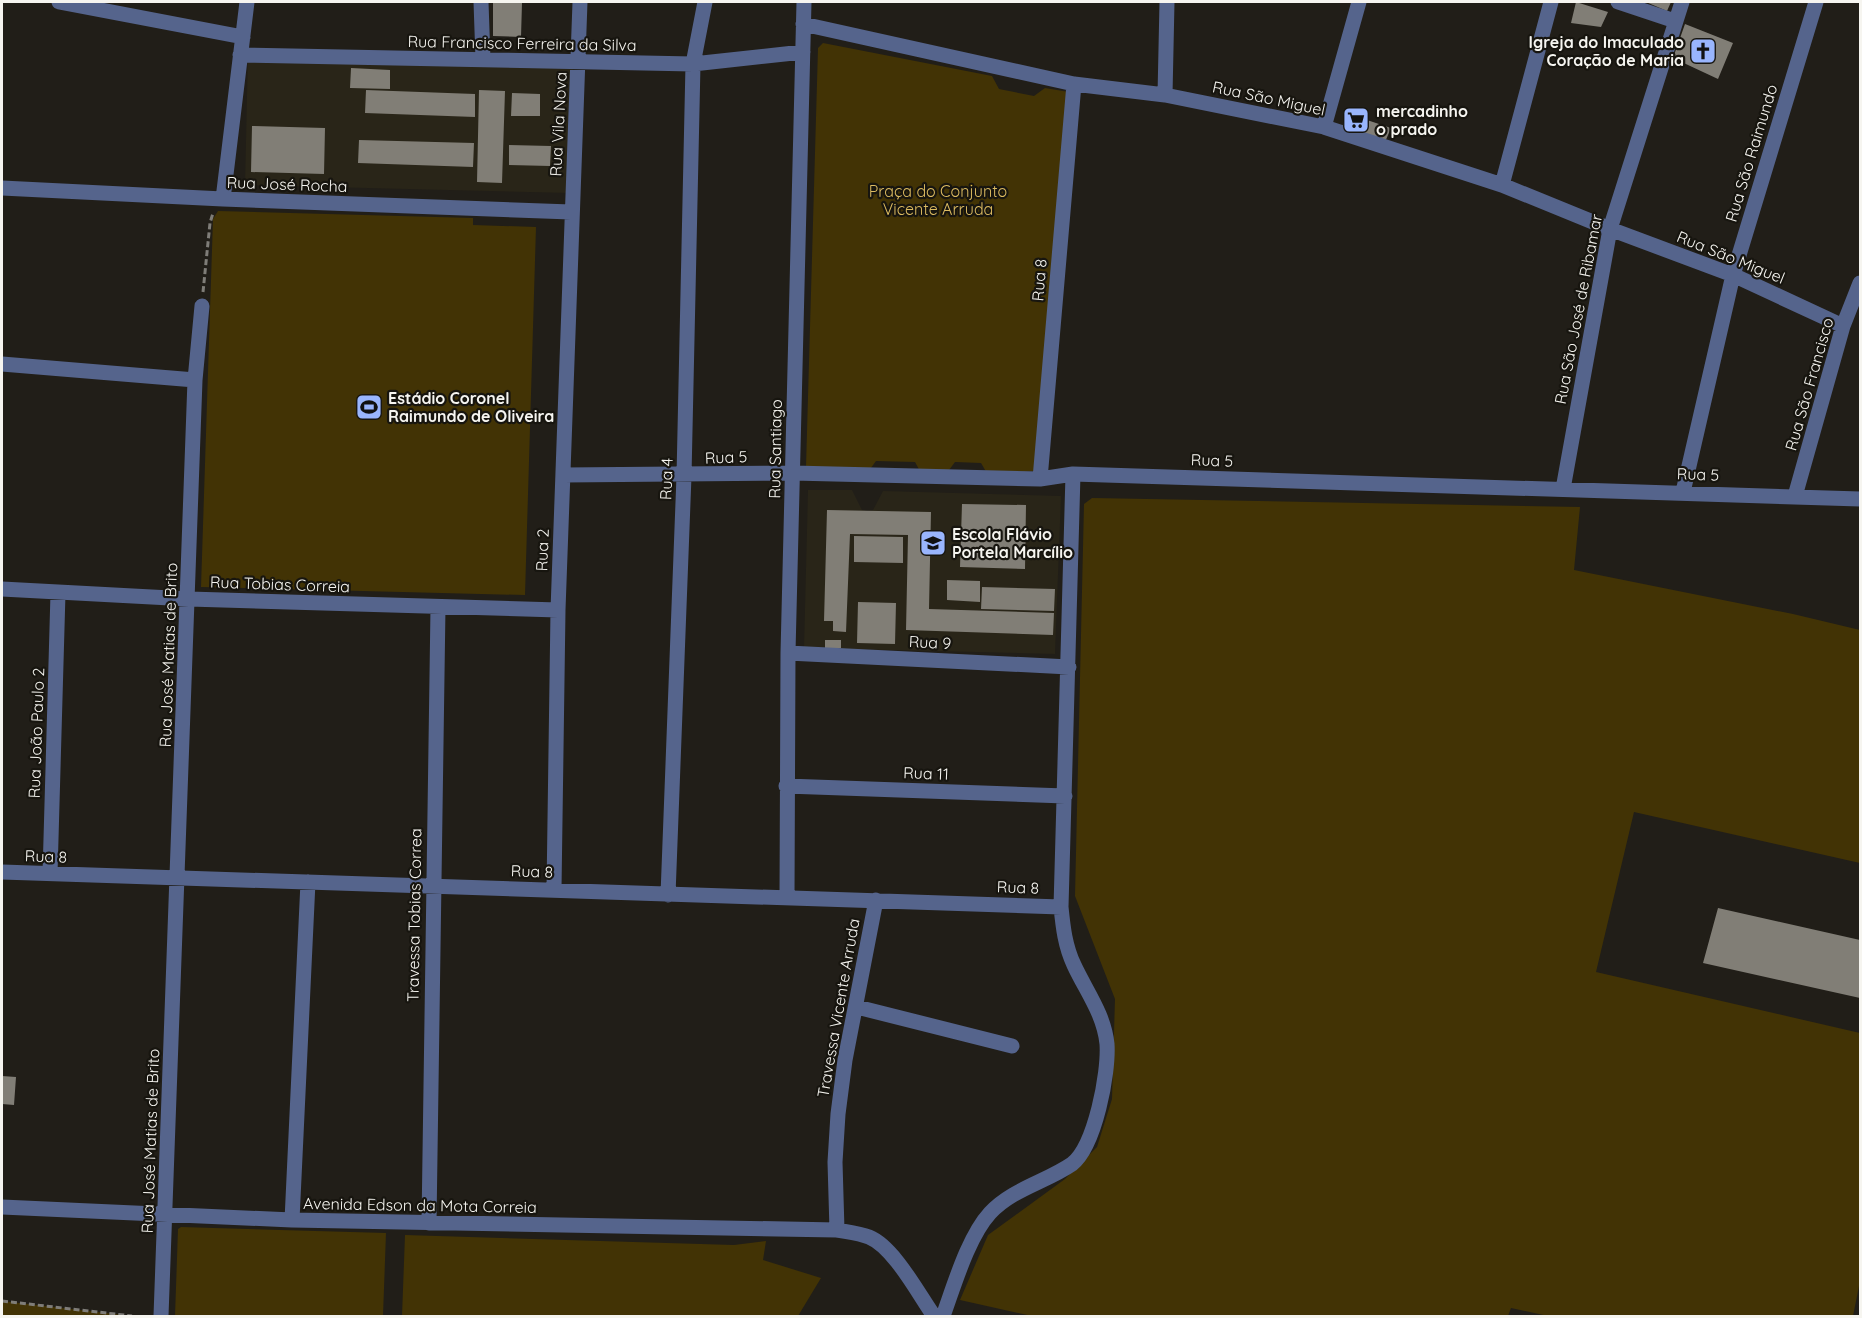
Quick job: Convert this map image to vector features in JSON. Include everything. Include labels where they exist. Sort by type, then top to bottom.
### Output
[{"type":"street","points":[[59,2],[243,37]]},
{"type":"street","points":[[223,199],[247,2]]},
{"type":"street","points":[[481,2],[483,59]]},
{"type":"street","name":"Rua Vila Nova","points":[[571,212],[580,2]]},
{"type":"street","name":"Rua 4","points":[[668,895],[684,476],[693,64],[705,2]]},
{"type":"street","name":"Rua Santiago","points":[[787,898],[786,786],[804,2]]},
{"type":"street","points":[[1165,95],[1167,2]]},
{"type":"street","points":[[1324,127],[1359,2]]},
{"type":"street","points":[[1502,185],[1551,2]]},
{"type":"street","points":[[1618,2],[1674,21]]},
{"type":"street","name":"Rua São José de Ribamar","points":[[1563,489],[1610,229],[1674,21],[1682,2]]},
{"type":"street","name":"Rua São Raimundo","points":[[1683,492],[1733,274],[1816,2]]},
{"type":"street","name":"Rua São Miguel","points":[[802,24],[1074,84],[1165,95],[1324,127],[1502,185],[1610,229],[1733,274],[1843,326]]},
{"type":"street","name":"Rua Francisco Ferreira da Silva","points":[[240,55],[693,64],[803,52]]},
{"type":"street","name":"Rua 8","points":[[1040,479],[1074,84]]},
{"type":"street","name":"Rua José Rocha","points":[[2,188],[571,212]]},
{"type":"street","name":"Rua 2","points":[[554,890],[558,610],[571,212]]},
{"type":"street","name":"Rua São Francisco","points":[[1795,496],[1843,326],[1860,283]]},
{"type":"street","name":"Rua José Matias de Brito","points":[[161,1317],[176,878],[189,599],[195,380],[202,306]]},
{"type":"street","points":[[2,364],[195,380]]},
{"type":"street","name":"Rua 5","points":[[563,475],[684,476],[793,473],[1040,479],[1073,474],[1860,499]]},
{"type":"street","name":"Rua 8","points":[[943,1317],[967,1255],[989,1213],[1009,1198],[1072,1164],[1081,1155],[1089,1141],[1105,1073],[1107,1046],[1104,1026],[1073,964],[1064,938],[1061,907],[1073,474]]},
{"type":"street","name":"Rua Tobias Correia","points":[[2,589],[189,599],[558,610]]},
{"type":"street","name":"Rua João Paulo 2","points":[[50,874],[58,593]]},
{"type":"street","name":"Travessa Tobias Correa","points":[[429,1223],[432,886],[438,607]]},
{"type":"street","name":"Rua 9","points":[[789,653],[1069,667]]},
{"type":"street","name":"Rua 11","points":[[786,786],[1065,796]]},
{"type":"street","name":"Rua 8","points":[[2,873],[1061,907]]},
{"type":"street","points":[[292,1220],[308,882]]},
{"type":"street","name":"Travessa Vicente Arruda","points":[[837,1230],[835,1162],[838,1114],[845,1060],[876,900]]},
{"type":"street","points":[[857,1007],[1012,1046]]},
{"type":"street","name":"Avenida Edson da Mota Correia","points":[[2,1207],[292,1220],[837,1230],[871,1237],[882,1246],[905,1273],[934,1317]]},
{"type":"path","points":[[202,306],[210,223],[223,199]]},
{"type":"path","points":[[2,1301],[132,1317]]},
{"type":"shaded area","points":[[248,51],[573,59],[570,193],[245,185]]},
{"type":"shaded area","name":"Escola Flávio Portela Marcílio","points":[[808,490],[852,490],[862,510],[867,511],[873,510],[883,491],[1061,496],[1055,654],[804,648]]},
{"type":"green space","name":"Praça do Conjunto Vicente Arruda","points":[[823,43],[992,76],[999,89],[1034,96],[1045,88],[1069,92],[1035,471],[988,475],[981,463],[955,462],[946,474],[921,473],[915,462],[876,461],[868,472],[806,467],[818,48]]},
{"type":"green space","name":"Estádio Coronel Raimundo de Oliveira","points":[[218,211],[473,218],[473,225],[536,227],[525,595],[201,587],[213,219]]},
{"type":"green space","points":[[1092,498],[1580,507],[1574,570],[1793,614],[1860,630],[1860,863],[1634,812],[1596,972],[1860,1033],[1860,1281],[1853,1316],[1548,1316],[1511,1308],[1508,1316],[1032,1316],[960,1300],[988,1235],[1065,1179],[1097,1147],[1112,1099],[1115,999],[1075,896],[1084,504]]},
{"type":"green space","points":[[181,1227],[386,1233],[383,1316],[175,1316],[178,1229]]},
{"type":"green space","points":[[405,1235],[734,1245],[766,1241],[763,1260],[821,1278],[798,1316],[402,1316]]},
{"type":"green space","points":[[2,1301],[132,1316],[2,1316]]},
{"type":"building","points":[[493,2],[522,3],[521,37],[493,36]]},
{"type":"building","points":[[1576,2],[1608,12],[1601,27],[1571,23]]},
{"type":"building","points":[[1646,2],[1671,2],[1667,11]]},
{"type":"building","name":"Igreja do Imaculado Coração de Maria","points":[[1685,24],[1733,43],[1718,79],[1673,58]]},
{"type":"building","points":[[351,68],[390,70],[390,89],[350,88]]},
{"type":"building","points":[[366,90],[475,94],[475,117],[365,113]]},
{"type":"building","points":[[479,90],[505,91],[502,183],[477,182]]},
{"type":"building","points":[[512,93],[540,94],[540,116],[511,116]]},
{"type":"building","name":"mercadinho o prado","points":[[1346,113],[1391,128],[1385,142],[1342,128]]},
{"type":"building","points":[[252,126],[325,128],[324,174],[251,172]]},
{"type":"building","points":[[359,140],[474,143],[473,167],[358,163]]},
{"type":"building","points":[[509,145],[551,146],[550,166],[509,165]]},
{"type":"building","points":[[962,504],[1026,505],[1025,569],[960,567]]},
{"type":"building","points":[[827,510],[931,512],[929,609],[1054,613],[1053,635],[906,630],[908,535],[850,534],[846,632],[833,631],[833,621],[824,621]]},
{"type":"building","points":[[854,536],[903,537],[903,563],[854,562]]},
{"type":"building","points":[[947,580],[980,581],[980,602],[947,600]]},
{"type":"building","points":[[982,587],[1055,589],[1054,611],[981,609]]},
{"type":"building","points":[[858,602],[896,603],[895,644],[857,643]]},
{"type":"building","points":[[825,640],[841,640],[841,648],[825,648]]},
{"type":"building","points":[[1718,908],[1860,940],[1860,998],[1703,963]]},
{"type":"building","points":[[2,1076],[16,1077],[14,1105],[2,1104]]},
{"type":"place","name":"Igreja do Imaculado Coração de Maria","points":[[1703,51]]},
{"type":"place","name":"mercadinho o prado","points":[[1356,120]]},
{"type":"place","name":"Estádio Coronel Raimundo de Oliveira","points":[[369,407]]},
{"type":"place","name":"Escola Flávio Portela Marcílio","points":[[933,543]]}]
